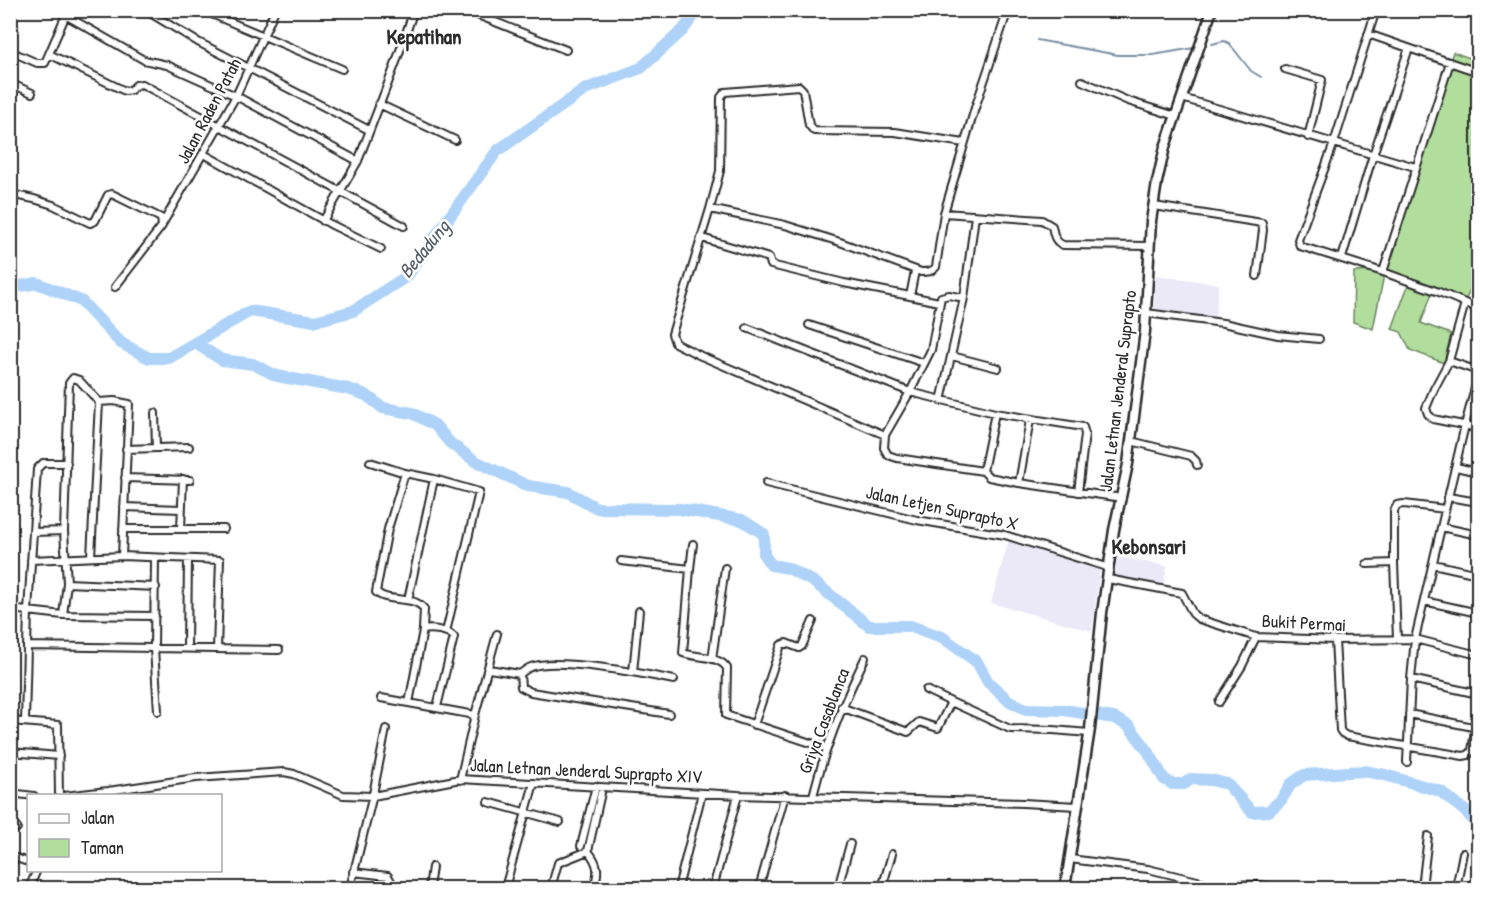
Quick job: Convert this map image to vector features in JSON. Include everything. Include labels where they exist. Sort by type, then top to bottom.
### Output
[{"type":"main road","name":"Jalan Letnan Jenderal Suprapto","points":[[1065,888],[1089,731],[1114,530],[1122,498],[1131,441],[1146,313],[1154,206],[1165,147],[1212,10]]},
{"type":"street","points":[[145,10],[198,42],[369,130]]},
{"type":"street","points":[[202,10],[263,38],[342,69]]},
{"type":"street","points":[[323,221],[358,161],[414,10]]},
{"type":"street","points":[[465,10],[566,50]]},
{"type":"street","points":[[710,209],[840,242],[915,271],[928,273],[933,270],[936,267],[944,213],[964,143],[1008,10]]},
{"type":"street","points":[[1376,10],[1334,143],[1298,243],[1300,246],[1342,258],[1358,266],[1383,272],[1439,292],[1479,309]]},
{"type":"street","name":"Jalan Raden Patah","points":[[115,287],[163,223],[220,127],[249,69],[272,12]]},
{"type":"street","points":[[10,51],[41,64],[45,63],[66,13],[144,60],[167,65],[236,96],[358,161]]},
{"type":"street","points":[[1368,34],[1479,72]]},
{"type":"street","points":[[1342,258],[1373,154],[1409,48]]},
{"type":"street","points":[[49,54],[124,91],[142,84],[405,225]]},
{"type":"street","points":[[1383,272],[1450,62]]},
{"type":"street","points":[[1285,69],[1322,80],[1308,137]]},
{"type":"street","points":[[1082,81],[1176,116]]},
{"type":"street","points":[[10,83],[32,93]]},
{"type":"street","points":[[885,435],[788,395],[675,343],[672,334],[720,171],[721,97],[725,92],[799,86],[803,90],[809,125],[814,131],[895,132],[964,143]]},
{"type":"street","points":[[1182,98],[1415,167]]},
{"type":"street","points":[[379,104],[455,140]]},
{"type":"street","points":[[204,154],[323,221],[381,249]]},
{"type":"street","points":[[10,194],[53,205],[90,223],[95,221],[108,195],[112,194],[158,216],[163,223]]},
{"type":"street","points":[[1154,206],[1262,223],[1257,276]]},
{"type":"street","points":[[944,213],[1042,220],[1052,226],[1055,238],[1063,245],[1150,246]]},
{"type":"street","points":[[941,401],[964,298],[975,216]]},
{"type":"street","points":[[702,238],[769,258],[771,265],[844,283],[939,302]]},
{"type":"street","points":[[910,296],[915,271]]},
{"type":"street","points":[[964,298],[945,295],[939,302],[935,336],[910,392],[885,435],[884,448],[888,455],[983,471],[989,477],[1019,483],[1122,498]]},
{"type":"street","points":[[1466,303],[1449,361],[1426,408],[1433,419],[1479,428]]},
{"type":"street","points":[[1146,313],[1223,323],[1278,335],[1319,339]]},
{"type":"street","points":[[808,325],[924,363]]},
{"type":"street","points":[[747,328],[910,392],[995,413],[1083,427],[1085,434],[1078,492]]},
{"type":"street","points":[[952,356],[998,368]]},
{"type":"street","points":[[1449,361],[1479,371]]},
{"type":"street","points":[[1407,762],[1415,639],[1465,425],[1479,377]]},
{"type":"street","points":[[63,615],[67,583],[64,531],[70,380],[75,378],[99,402],[91,557]]},
{"type":"street","points":[[99,402],[129,403],[122,556]]},
{"type":"street","points":[[155,413],[156,448]]},
{"type":"street","points":[[983,471],[995,413]]},
{"type":"street","points":[[1019,483],[1030,420]]},
{"type":"street","points":[[1131,441],[1191,456],[1197,465]]},
{"type":"street","points":[[126,449],[189,447]]},
{"type":"street","points":[[370,462],[405,474],[475,490],[480,495],[446,632]]},
{"type":"street","points":[[25,721],[28,610],[37,469],[43,464],[67,463]]},
{"type":"street","points":[[1456,467],[1479,472]]},
{"type":"street","points":[[405,474],[388,529],[376,592],[382,596],[419,603],[424,609],[424,631],[409,702]]},
{"type":"street","points":[[125,478],[186,479],[181,529]]},
{"type":"street","points":[[408,600],[434,479]]},
{"type":"street","name":"Jalan Letjen Suprapto X","points":[[766,483],[917,520],[1005,535],[1110,568]]},
{"type":"street","points":[[1448,497],[1479,502]]},
{"type":"street","points":[[1397,639],[1394,512],[1397,505],[1404,504],[1445,509]]},
{"type":"street","points":[[124,507],[182,509]]},
{"type":"street","points":[[1441,527],[1479,535]]},
{"type":"street","points":[[123,529],[224,529]]},
{"type":"street","points":[[34,532],[64,531]]},
{"type":"street","points":[[693,544],[683,654],[722,662],[727,668],[726,715],[826,748]]},
{"type":"street","points":[[31,560],[122,556],[220,561],[217,649]]},
{"type":"street","points":[[155,558],[154,649],[158,711]]},
{"type":"street","points":[[187,648],[188,559]]},
{"type":"street","points":[[621,561],[690,569]]},
{"type":"street","points":[[1367,564],[1394,563]]},
{"type":"street","points":[[1433,564],[1479,574]]},
{"type":"street","points":[[712,659],[725,568]]},
{"type":"street","name":"Bukit Permai","points":[[1108,579],[1182,593],[1193,614],[1199,619],[1256,637],[1335,640],[1415,639],[1479,655]]},
{"type":"street","points":[[67,583],[156,587]]},
{"type":"street","points":[[1424,601],[1479,613]]},
{"type":"street","points":[[10,609],[63,615],[155,616]]},
{"type":"street","points":[[633,672],[639,611]]},
{"type":"street","points":[[754,725],[781,645],[786,643],[799,648],[802,646],[813,621]]},
{"type":"street","points":[[423,630],[446,632],[453,634],[454,637],[437,707]]},
{"type":"street","points":[[460,780],[497,634]]},
{"type":"street","points":[[1219,702],[1242,666],[1256,637]]},
{"type":"street","points":[[1335,640],[1342,733],[1362,740],[1463,756],[1472,751],[1479,709]]},
{"type":"street","points":[[27,646],[279,650]]},
{"type":"street","name":"Griya Casablanca","points":[[813,796],[826,748],[865,658]]},
{"type":"street","points":[[489,669],[520,674],[530,667],[543,664],[633,672],[674,680]]},
{"type":"street","points":[[520,674],[521,687],[531,692],[669,714]]},
{"type":"street","points":[[1411,679],[1479,694]]},
{"type":"street","points":[[926,690],[1010,729],[1089,731]]},
{"type":"street","points":[[381,698],[475,715]]},
{"type":"street","points":[[842,707],[908,732],[919,722],[938,728],[951,702]]},
{"type":"street","points":[[1409,714],[1477,727]]},
{"type":"street","points":[[10,721],[58,725],[59,794]]},
{"type":"street","points":[[350,888],[373,796],[386,729]]},
{"type":"street","points":[[10,752],[59,756]]},
{"type":"street","name":"Jalan Letnan Jenderal Suprapto XIV","points":[[75,794],[196,778],[284,772],[344,795],[373,796],[460,780],[738,795],[1077,806]]},
{"type":"street","points":[[505,888],[534,783]]},
{"type":"street","points":[[581,846],[596,786]]},
{"type":"street","points":[[10,793],[27,794]]},
{"type":"street","points":[[594,888],[598,865],[588,851],[601,793]]},
{"type":"street","points":[[678,888],[702,793]]},
{"type":"street","points":[[713,888],[738,795]]},
{"type":"street","points":[[759,888],[785,795]]},
{"type":"street","points":[[488,802],[560,822]]},
{"type":"street","points":[[1422,888],[1428,836]]},
{"type":"street","points":[[838,888],[850,844]]},
{"type":"street","points":[[551,888],[558,863],[588,851]]},
{"type":"street","points":[[1456,888],[1462,853]]},
{"type":"street","points":[[882,888],[892,854]]},
{"type":"street","points":[[10,856],[27,862]]},
{"type":"street","points":[[1070,859],[1148,869],[1210,886],[1258,885],[1282,888]]},
{"type":"street","points":[[429,888],[432,867]]},
{"type":"street","points":[[29,888],[36,872]]},
{"type":"street","points":[[353,872],[388,876],[391,881],[390,888]]},
{"type":"shaded area","points":[[1156,275],[1219,284],[1215,318],[1154,312]]},
{"type":"shaded area","points":[[1009,539],[1100,569],[1092,631],[991,603]]},
{"type":"shaded area","points":[[1118,557],[1167,566],[1164,585],[1115,576]]},
{"type":"green space","points":[[1453,52],[1478,61],[1478,279],[1475,278],[1464,304],[1432,293],[1421,323],[1451,334],[1444,363],[1410,350],[1401,332],[1392,329],[1410,280],[1384,275],[1373,329],[1353,322],[1354,272],[1379,271]]},
{"type":"waterway","name":"Bedadung","points":[[10,291],[15,287],[37,283],[81,301],[121,343],[149,358],[169,358],[250,311],[315,321],[353,311],[407,276],[497,151],[586,89],[641,68],[683,30],[698,10]]},
{"type":"waterway","points":[[1037,40],[1118,55],[1153,55],[1194,48]]},
{"type":"waterway","points":[[1212,44],[1224,41],[1229,43],[1251,71],[1261,77]]},
{"type":"waterway","points":[[195,343],[222,360],[253,364],[277,376],[348,389],[366,395],[383,408],[412,413],[435,425],[450,443],[475,461],[528,486],[568,492],[597,508],[680,509],[742,520],[764,534],[764,555],[771,565],[788,568],[814,582],[869,626],[910,626],[942,637],[977,662],[988,682],[1008,700],[1025,709],[1064,710],[1114,718],[1129,726],[1148,751],[1164,779],[1172,784],[1184,784],[1191,779],[1227,784],[1252,812],[1269,811],[1281,800],[1291,784],[1304,775],[1364,771],[1440,791],[1478,825]]},
{"type":"district","name":"Kepatihan","points":[[424,37]]},
{"type":"district","name":"Kebonsari","points":[[1149,547]]}]
